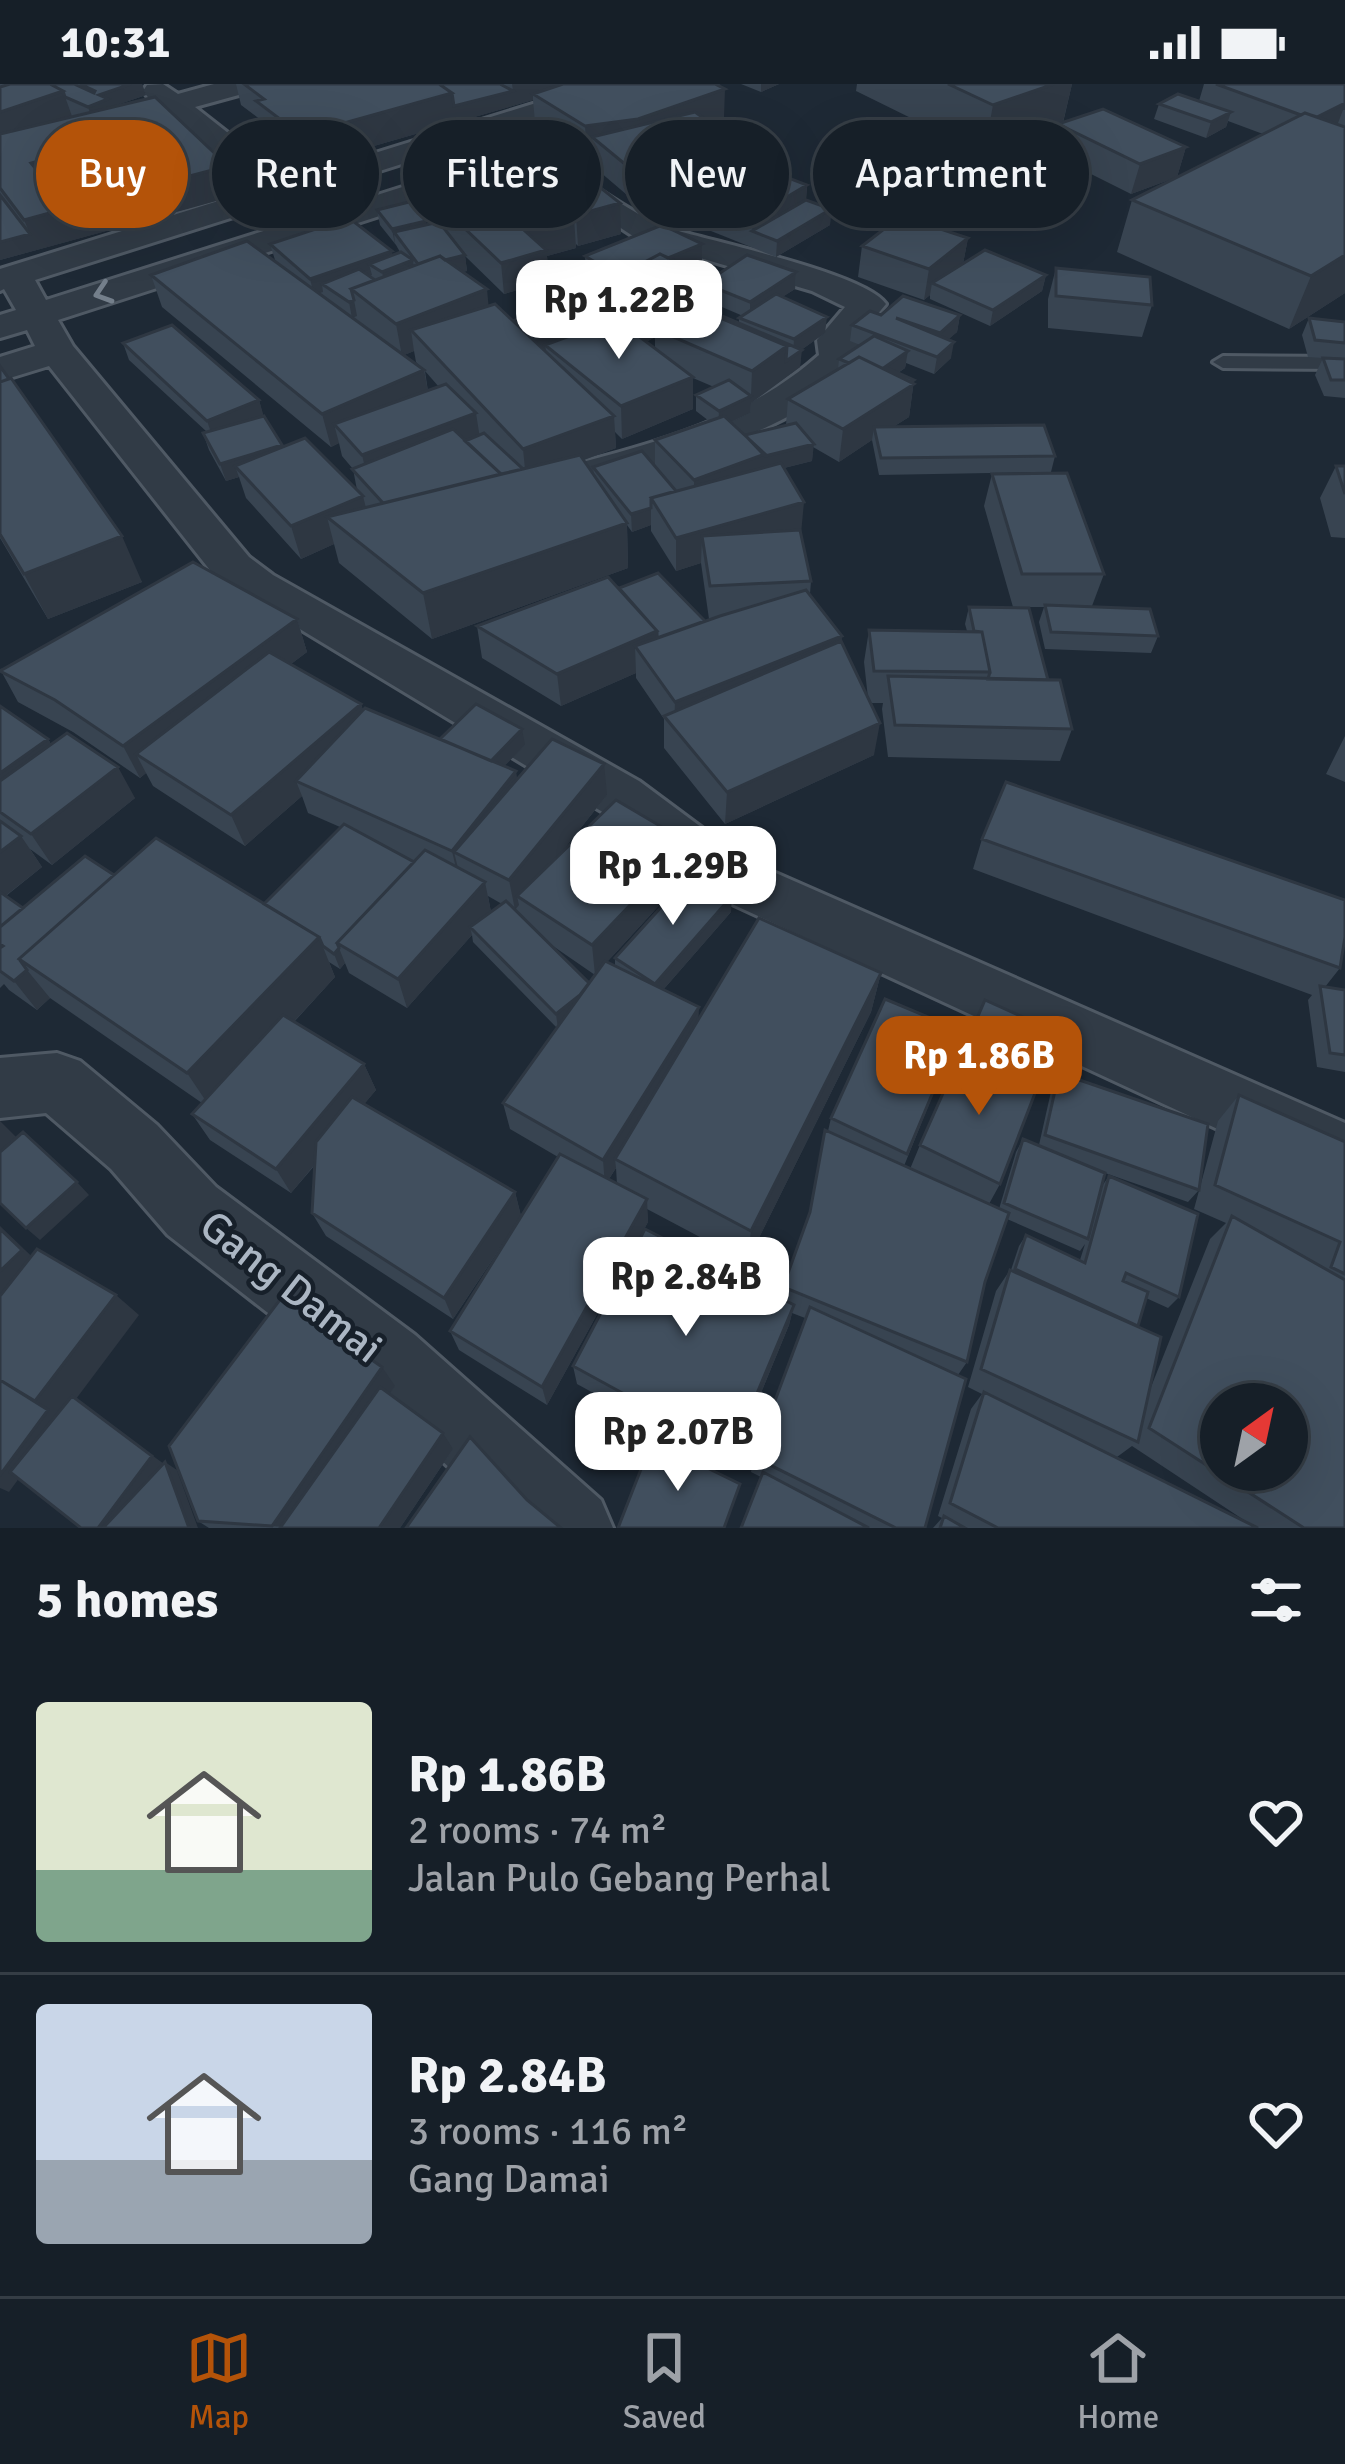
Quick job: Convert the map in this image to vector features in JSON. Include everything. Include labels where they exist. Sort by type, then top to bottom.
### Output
[{"type":"street","points":[[144,84],[212,132]]},
{"type":"street","points":[[0,150],[247,84]]},
{"type":"street","points":[[514,120],[626,84]]},
{"type":"street","points":[[541,487],[684,447],[752,422],[812,386],[841,356],[836,352],[842,347],[836,340],[868,304],[824,284],[651,233],[601,200]]},
{"type":"street","points":[[0,369],[22,309],[212,221]]},
{"type":"street","points":[[22,309],[304,228]]},
{"type":"street","points":[[248,245],[286,275]]},
{"type":"street","points":[[22,309],[212,578],[620,796],[724,875],[1345,1156]]},
{"type":"street","name":"Gang Damai","points":[[0,1088],[57,1082],[69,1091],[134,1147],[192,1211],[388,1361],[573,1528]]},
{"type":"lane","points":[[1223,362],[1345,363]]},
{"type":"building","points":[[50,84],[63,91],[0,112],[0,87]]},
{"type":"building","points":[[50,84],[74,84],[94,93],[80,84],[131,84],[99,95],[108,99],[88,107]]},
{"type":"building","points":[[244,84],[439,84],[452,93],[355,120],[281,120],[256,101],[264,99]]},
{"type":"building","points":[[439,84],[500,84],[513,91],[454,106],[452,93]]},
{"type":"building","points":[[563,84],[715,84],[725,89],[638,119],[601,124],[601,120],[575,120],[533,94]]},
{"type":"building","points":[[948,84],[1054,84],[993,105]]},
{"type":"building","points":[[1216,84],[1345,84],[1345,103],[1317,117],[1301,115]]},
{"type":"building","points":[[1178,94],[1231,112],[1211,122],[1159,104]]},
{"type":"building","points":[[155,97],[179,120],[59,120]]},
{"type":"building","points":[[1103,109],[1186,147],[1140,164],[1089,139],[1089,120],[1070,120]]},
{"type":"building","points":[[695,112],[706,120],[662,120]]},
{"type":"building","points":[[1305,113],[1345,127],[1345,255],[1311,276],[1132,200]]},
{"type":"building","points":[[36,125],[36,162],[31,163],[36,169],[36,217],[24,220],[0,188],[0,134]]},
{"type":"building","points":[[188,128],[212,151],[212,170],[188,176]]},
{"type":"building","points":[[625,129],[625,164],[601,144],[601,135]]},
{"type":"building","points":[[789,178],[807,185],[789,196]]},
{"type":"building","points":[[601,188],[620,203],[601,208]]},
{"type":"building","points":[[0,195],[30,234],[0,242]]},
{"type":"building","points":[[806,200],[813,203],[813,220],[777,241],[752,231],[789,228],[789,210]]},
{"type":"building","points":[[403,204],[403,226],[392,229],[379,210]]},
{"type":"building","points":[[319,228],[362,228],[392,251],[310,279],[270,244]]},
{"type":"building","points":[[444,228],[465,255],[445,260],[440,256],[418,264],[394,232]]},
{"type":"building","points":[[464,228],[536,228],[525,231],[546,250],[501,263]]},
{"type":"building","points":[[655,228],[668,228],[702,244],[668,258],[660,254],[618,276],[585,256]]},
{"type":"building","points":[[885,228],[938,228],[968,238],[929,269],[862,246]]},
{"type":"building","points":[[247,241],[424,370],[322,414],[151,275]]},
{"type":"building","points":[[985,250],[1046,275],[993,310],[932,283]]},
{"type":"building","points":[[401,252],[413,260],[382,272],[369,264]]},
{"type":"building","points":[[660,254],[708,276],[643,312],[595,288]]},
{"type":"building","points":[[747,255],[796,272],[750,302],[708,285]]},
{"type":"building","points":[[440,256],[487,289],[396,324],[351,289]]},
{"type":"building","points":[[1056,268],[1150,277],[1152,305],[1056,296]]},
{"type":"building","points":[[359,269],[375,280],[351,289],[354,300],[349,302],[322,284]]},
{"type":"building","points":[[776,294],[827,317],[794,339],[739,318]]},
{"type":"building","points":[[903,296],[960,315],[940,333],[896,318],[954,342],[937,357],[852,325],[870,311],[881,315]]},
{"type":"building","points":[[577,300],[596,316],[534,337],[516,320]]},
{"type":"building","points":[[495,304],[614,416],[523,449],[411,330]]},
{"type":"building","points":[[692,306],[787,346],[752,371],[655,329]]},
{"type":"building","points":[[708,310],[802,350],[786,361],[787,346]]},
{"type":"building","points":[[1309,318],[1345,322],[1345,343],[1315,340]]},
{"type":"building","points":[[616,319],[693,377],[621,406],[545,345]]},
{"type":"building","points":[[172,325],[259,400],[207,421],[123,343]]},
{"type":"building","points":[[874,336],[908,351],[885,367],[914,380],[859,357],[849,363],[839,359]]},
{"type":"building","points":[[859,357],[914,384],[843,429],[788,399]]},
{"type":"building","points":[[1323,358],[1345,359],[1345,380],[1331,380]]},
{"type":"building","points":[[11,378],[122,536],[24,574],[0,534],[0,382]]},
{"type":"building","points":[[729,380],[751,396],[719,411],[696,395]]},
{"type":"building","points":[[446,384],[476,413],[362,455],[334,424]]},
{"type":"building","points":[[264,416],[282,445],[220,464],[203,433]]},
{"type":"building","points":[[724,416],[765,454],[694,480],[655,440]]},
{"type":"building","points":[[796,423],[814,444],[765,456],[745,435]]},
{"type":"building","points":[[1044,425],[1055,456],[881,458],[874,427]]},
{"type":"building","points":[[453,429],[501,474],[383,503],[352,469]]},
{"type":"building","points":[[484,433],[523,469],[501,474],[465,441]]},
{"type":"building","points":[[305,438],[363,496],[291,526],[235,466]]},
{"type":"building","points":[[642,451],[676,491],[651,498],[651,508],[631,514],[593,467]]},
{"type":"building","points":[[580,455],[627,523],[423,593],[327,517]]},
{"type":"building","points":[[781,463],[804,502],[676,538],[651,498]]},
{"type":"building","points":[[1336,466],[1345,466],[1345,494]]},
{"type":"building","points":[[1067,473],[1104,574],[1022,574],[992,474]]},
{"type":"building","points":[[800,530],[811,581],[710,586],[702,536]]},
{"type":"building","points":[[193,562],[297,619],[123,746],[55,700],[0,671]]},
{"type":"building","points":[[658,573],[705,621],[657,638],[657,631],[619,588]]},
{"type":"building","points":[[608,577],[657,631],[557,674],[477,626]]},
{"type":"building","points":[[806,590],[842,636],[675,702],[635,646],[720,616]]},
{"type":"building","points":[[1045,605],[1150,609],[1158,636],[1051,632]]},
{"type":"building","points":[[969,607],[1029,608],[1048,680],[988,679],[982,632],[974,631]]},
{"type":"building","points":[[869,630],[982,632],[990,672],[874,671]]},
{"type":"building","points":[[841,641],[880,723],[727,792],[664,716]]},
{"type":"building","points":[[269,652],[361,704],[231,815],[136,754]]},
{"type":"building","points":[[888,676],[1060,680],[1072,729],[895,725]]},
{"type":"building","points":[[476,704],[522,729],[491,761],[440,739]]},
{"type":"building","points":[[0,706],[48,739],[0,773]]},
{"type":"building","points":[[365,708],[516,771],[452,851],[296,781]]},
{"type":"building","points":[[67,733],[118,767],[31,834],[0,812],[0,781]]},
{"type":"building","points":[[552,739],[604,764],[509,880],[454,852]]},
{"type":"building","points":[[1006,782],[1345,900],[1340,968],[982,839]]},
{"type":"building","points":[[616,800],[689,843],[592,945],[517,896]]},
{"type":"building","points":[[0,821],[21,836],[0,852]]},
{"type":"building","points":[[344,824],[414,862],[337,943],[334,954],[319,937],[264,904]]},
{"type":"building","points":[[156,838],[319,937],[187,1073],[19,959]]},
{"type":"building","points":[[425,850],[485,882],[398,979],[337,943]]},
{"type":"building","points":[[85,856],[114,875],[19,959],[27,970],[14,981],[0,971],[0,927]]},
{"type":"building","points":[[693,872],[732,896],[655,984],[615,958]]},
{"type":"building","points":[[0,892],[23,908],[0,927]]},
{"type":"building","points":[[506,901],[589,983],[556,1014],[470,927]]},
{"type":"building","points":[[759,918],[881,973],[751,1231],[615,1159]]},
{"type":"building","points":[[605,961],[699,1007],[603,1160],[503,1103]]},
{"type":"building","points":[[1320,986],[1345,990],[1345,1055],[1330,1053]]},
{"type":"building","points":[[885,999],[959,1030],[907,1154],[831,1118]]},
{"type":"building","points":[[985,1000],[1058,1033],[1036,1088],[962,1053]]},
{"type":"building","points":[[283,1015],[364,1064],[276,1169],[192,1114]]},
{"type":"building","points":[[961,1053],[1037,1088],[1000,1184],[920,1145]]},
{"type":"building","points":[[1059,1073],[1208,1124],[1199,1190],[1045,1135]]},
{"type":"building","points":[[1239,1095],[1345,1142],[1345,1274],[1331,1267],[1340,1242],[1215,1185]]},
{"type":"building","points":[[352,1097],[515,1192],[444,1298],[312,1213],[316,1142]]},
{"type":"building","points":[[825,1130],[1009,1213],[985,1282],[967,1362],[783,1287],[810,1212]]},
{"type":"building","points":[[23,1132],[77,1182],[26,1228],[0,1203],[0,1152]]},
{"type":"building","points":[[1023,1139],[1105,1173],[1088,1239],[1004,1203]]},
{"type":"building","points":[[560,1154],[647,1199],[542,1387],[450,1331]]},
{"type":"building","points":[[1109,1176],[1198,1214],[1179,1297],[1126,1273],[1123,1281],[1148,1292],[1138,1326],[1015,1269],[1026,1235],[1085,1263]]},
{"type":"building","points":[[1232,1216],[1345,1280],[1345,1528],[1304,1528],[1247,1491],[1308,1491],[1308,1383],[1200,1383],[1200,1461],[1149,1428]]},
{"type":"building","points":[[0,1229],[22,1250],[0,1271]]},
{"type":"building","points":[[645,1229],[794,1305],[732,1453],[573,1366]]},
{"type":"building","points":[[37,1249],[116,1295],[35,1401],[0,1380],[0,1296]]},
{"type":"building","points":[[1010,1270],[1161,1337],[1138,1442],[981,1369]]},
{"type":"building","points":[[282,1297],[382,1367],[272,1526],[198,1521],[169,1446]]},
{"type":"building","points":[[810,1307],[966,1379],[925,1528],[896,1528],[754,1457]]},
{"type":"building","points":[[0,1380],[48,1410],[0,1475]]},
{"type":"building","points":[[380,1387],[443,1433],[379,1528],[280,1528]]},
{"type":"building","points":[[984,1392],[1258,1528],[998,1528],[950,1503]]},
{"type":"building","points":[[72,1396],[152,1456],[98,1528],[81,1528],[10,1472]]},
{"type":"building","points":[[470,1437],[527,1500],[561,1528],[406,1528]]},
{"type":"building","points":[[652,1441],[740,1484],[724,1528],[618,1528]]},
{"type":"building","points":[[165,1462],[189,1528],[103,1528]]},
{"type":"building","points":[[763,1472],[869,1528],[741,1528]]},
{"type":"building","points":[[944,1516],[965,1528],[940,1528]]}]
